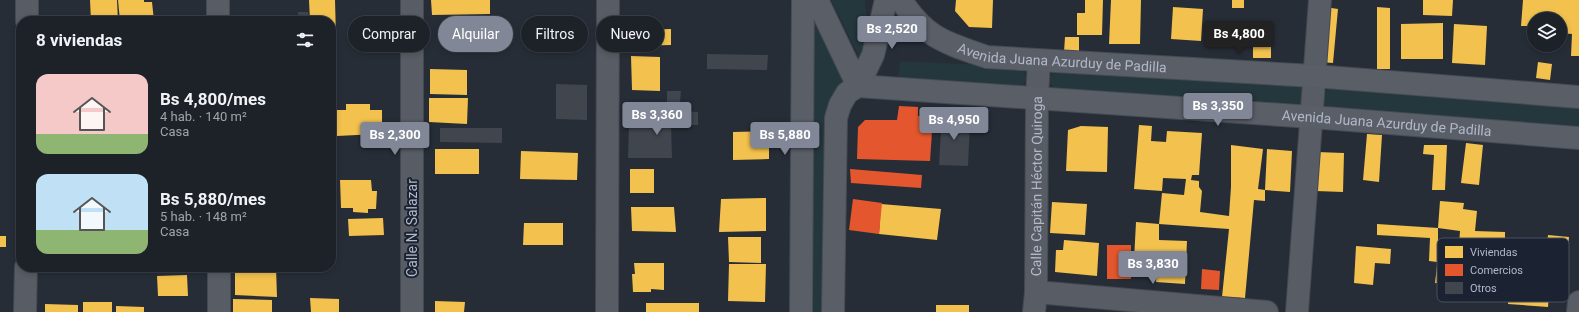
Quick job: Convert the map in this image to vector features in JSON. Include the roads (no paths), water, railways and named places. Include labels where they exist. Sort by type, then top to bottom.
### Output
[{"type":"main road","points":[[801,312],[803,0]]},
{"type":"main road","points":[[816,0],[858,86]]},
{"type":"main road","points":[[833,312],[836,118],[840,105],[847,93],[858,86],[874,55],[886,0]]},
{"type":"main road","name":"Avenida Juana Azurduy de Padilla","points":[[901,0],[911,16],[930,34],[952,45],[987,57],[1314,76],[1579,97]]},
{"type":"main road","name":"Avenida Juana Azurduy de Padilla","points":[[858,86],[1312,116],[1579,138]]},
{"type":"street","points":[[27,0],[27,16]]},
{"type":"street","points":[[218,0],[218,16]]},
{"type":"street","name":"Calle N. Salazar","points":[[412,0],[412,312]]},
{"type":"street","points":[[607,312],[608,0]]},
{"type":"street","points":[[1296,312],[1320,0]]},
{"type":"street","name":"Calle Capitán Héctor Quiroga","points":[[1035,302],[1036,98],[1039,61]]},
{"type":"street","points":[[25,312],[26,272]]},
{"type":"street","points":[[219,272],[219,312]]},
{"type":"street","points":[[1035,302],[1267,312]]},
{"type":"street","points":[[1578,312],[1579,302]]}]
